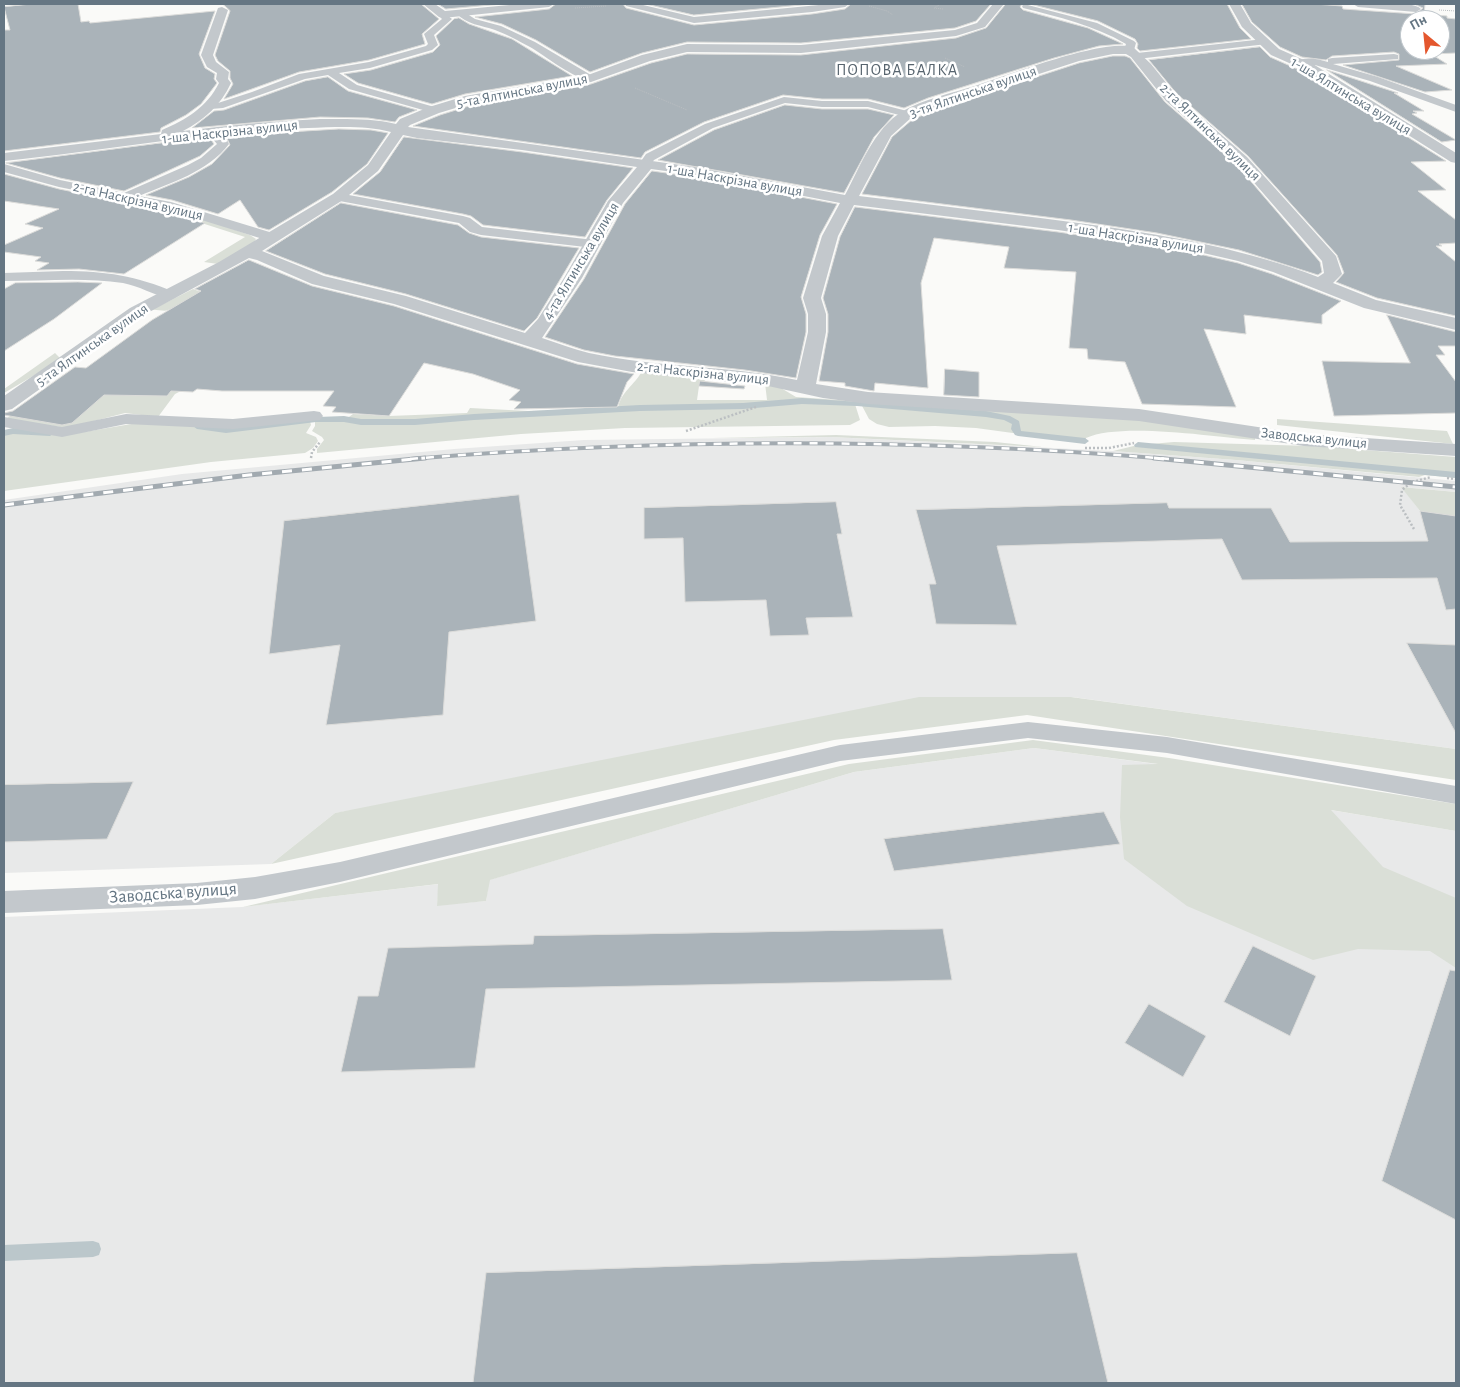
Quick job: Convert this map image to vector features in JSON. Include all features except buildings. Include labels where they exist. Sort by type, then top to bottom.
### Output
[{"type":"street","points":[[428,4],[443,15],[549,4]]},
{"type":"street","name":"5-та Ялтинська вулиця","points":[[4,410],[136,312],[247,253],[338,197],[373,168],[406,122],[434,110],[470,99],[591,78],[670,51],[693,47],[801,49],[956,32],[981,25],[999,4]]},
{"type":"street","name":"1-ша Ялтинська вулиця","points":[[1234,4],[1246,24],[1276,53],[1301,62],[1455,157]]},
{"type":"street","points":[[1358,4],[1416,9]]},
{"type":"street","points":[[134,141],[168,132],[211,106],[225,83],[222,79],[223,72],[211,64],[207,55],[222,10]]},
{"type":"street","name":"3-тя Ялтинська вулиця","points":[[802,387],[817,332],[817,314],[812,298],[815,282],[830,236],[879,142],[888,130],[907,114],[943,100],[1064,61],[1107,51],[1133,53]]},
{"type":"street","name":"2-га Ялтинська вулиця","points":[[1133,53],[1171,98],[1242,160],[1328,257],[1332,263],[1333,274],[1322,284]]},
{"type":"street","name":"1-ша Наскрізна вулиця","points":[[4,157],[134,141],[150,141],[271,124],[332,123],[382,125],[417,134],[522,146],[703,173],[850,200],[1058,225],[1186,244],[1243,257],[1322,284],[1370,304],[1456,324]]},
{"type":"street","name":"4-та Ялтинська вулиця","points":[[528,340],[534,336],[545,322],[594,244],[616,201],[643,171],[645,164]]},
{"type":"street","name":"2-га Наскрізна вулиця","points":[[247,253],[262,256],[308,277],[329,284],[400,300],[577,355],[606,362],[768,380],[877,398],[1126,414],[1173,419]]},
{"type":"street","name":"Заводська вулиця","points":[[1173,419],[1304,440],[1456,450]]},
{"type":"lane","points":[[629,4],[694,20],[845,4]]},
{"type":"lane","name":"2-га Ялтинська вулиця","points":[[1026,6],[1075,20],[1116,36],[1131,43],[1133,53]]},
{"type":"lane","points":[[461,13],[472,21],[498,28],[532,44],[574,70],[591,78]]},
{"type":"lane","points":[[211,106],[219,106],[256,94],[300,77],[370,65],[432,47],[429,34],[447,18],[443,15]]},
{"type":"lane","points":[[1133,53],[1264,42]]},
{"type":"lane","points":[[1301,62],[1394,57]]},
{"type":"lane","points":[[1316,62],[1374,79],[1456,109]]},
{"type":"lane","points":[[330,72],[353,87],[434,110]]},
{"type":"lane","name":"4-та Ялтинська вулиця","points":[[645,164],[650,157],[716,123],[786,100],[817,104],[868,104],[907,114]]},
{"type":"lane","points":[[127,196],[182,172],[214,154],[223,144],[222,140],[213,132]]},
{"type":"lane","name":"2-га Наскрізна вулиця","points":[[4,168],[59,183],[178,208],[271,237]]},
{"type":"lane","points":[[338,197],[463,220],[472,228],[482,231],[594,244]]},
{"type":"lane","points":[[4,277],[34,275],[114,278],[142,284],[170,294]]},
{"type":"lane","points":[[4,410],[62,432],[126,419],[233,424],[314,416]]},
{"type":"lane","name":"Заводська вулиця","points":[[4,902],[197,894],[255,888],[340,872],[840,753],[1028,730],[1167,746],[1456,795]]},
{"type":"path","points":[[862,4],[887,11],[894,19]]},
{"type":"path","points":[[650,94],[716,123]]},
{"type":"path","points":[[686,431],[712,420],[783,400],[802,387]]},
{"type":"path","points":[[1414,529],[1400,506],[1402,490],[1412,482],[1429,477],[1456,479]]},
{"type":"shaded area","points":[[191,215],[250,235],[256,239],[218,264],[204,262],[245,237],[186,218]]},
{"type":"shaded area","points":[[193,289],[201,292],[173,308],[164,311],[151,310]]},
{"type":"shaded area","points":[[55,353],[60,358],[4,393],[4,389]]},
{"type":"shaded area","points":[[642,371],[706,378],[703,386],[699,386],[697,400],[767,400],[765,383],[781,388],[796,397],[854,401],[860,420],[850,425],[625,428],[521,434],[317,453],[317,449],[324,440],[312,431],[315,421],[346,419],[353,414],[389,416],[467,413],[470,408],[528,411],[618,409],[625,393]]},
{"type":"shaded area","points":[[66,373],[181,391],[175,394],[158,417],[125,413],[67,428],[6,419]]},
{"type":"shaded area","points":[[860,402],[1130,416],[1255,437],[1255,440],[1168,432],[1121,431],[1102,433],[1086,438],[1086,443],[976,428],[935,426],[889,427],[877,424],[869,419]]},
{"type":"shaded area","points":[[1277,419],[1447,431],[1453,444],[1277,425]]},
{"type":"shaded area","points":[[149,421],[225,429],[310,421],[311,425],[306,433],[316,437],[318,441],[313,448],[305,453],[211,462],[4,491],[4,430],[7,432],[37,435],[72,434]]},
{"type":"shaded area","points":[[836,435],[995,442],[1043,447],[831,437],[712,438]]},
{"type":"shaded area","points":[[831,437],[1113,451],[1236,460],[1456,481],[1456,492],[1402,487],[1420,511],[1456,516],[1456,749],[1072,697],[335,813],[271,864],[4,873],[4,500],[182,474],[454,449],[584,440]]},
{"type":"shaded area","points":[[1174,442],[1311,446],[1456,457],[1456,478],[1425,475],[1419,477],[1113,451],[1138,445]]},
{"type":"shaded area","points":[[1401,487],[1456,492],[1456,516],[1420,511]]},
{"type":"shaded area","points":[[919,697],[1071,697],[1456,749],[1456,780],[1027,715],[834,740],[271,864],[335,813]]},
{"type":"shaded area","points":[[1033,740],[1169,758],[1456,804],[1456,831],[1331,810],[1383,867],[1456,898],[1456,968],[1430,951],[1358,949],[1313,960],[1187,906],[1124,859],[1120,817],[1122,765],[1158,764],[1034,748],[854,772],[490,880],[486,901],[437,906],[438,884],[243,907],[849,764]]},
{"type":"shaded area","points":[[1034,748],[1164,765],[1205,789],[1456,831],[1456,1383],[4,1383],[4,917],[242,907],[439,884],[437,905],[486,901],[489,880],[854,772]]},
{"type":"waterway","points":[[318,420],[344,419],[361,422],[415,422],[474,417],[640,408],[743,406],[802,401],[855,404]]},
{"type":"waterway","points":[[861,405],[986,414],[1007,418],[1016,423],[1015,429],[1018,433],[1085,441]]},
{"type":"waterway","points":[[197,426],[226,430],[312,421]]},
{"type":"waterway","points":[[4,433],[13,431],[50,433]]},
{"type":"waterway","points":[[1138,445],[1456,475]]},
{"type":"waterway","points":[[4,1253],[93,1249]]},
{"type":"railway","points":[[410,459],[600,447],[790,443],[980,447],[1169,459]]},
{"type":"railway","points":[[4,505],[249,475],[425,458]]},
{"type":"railway","points":[[1154,458],[1456,487]]},
{"type":"district","name":"ПОПОВА БАЛКА","points":[[897,70]]}]
